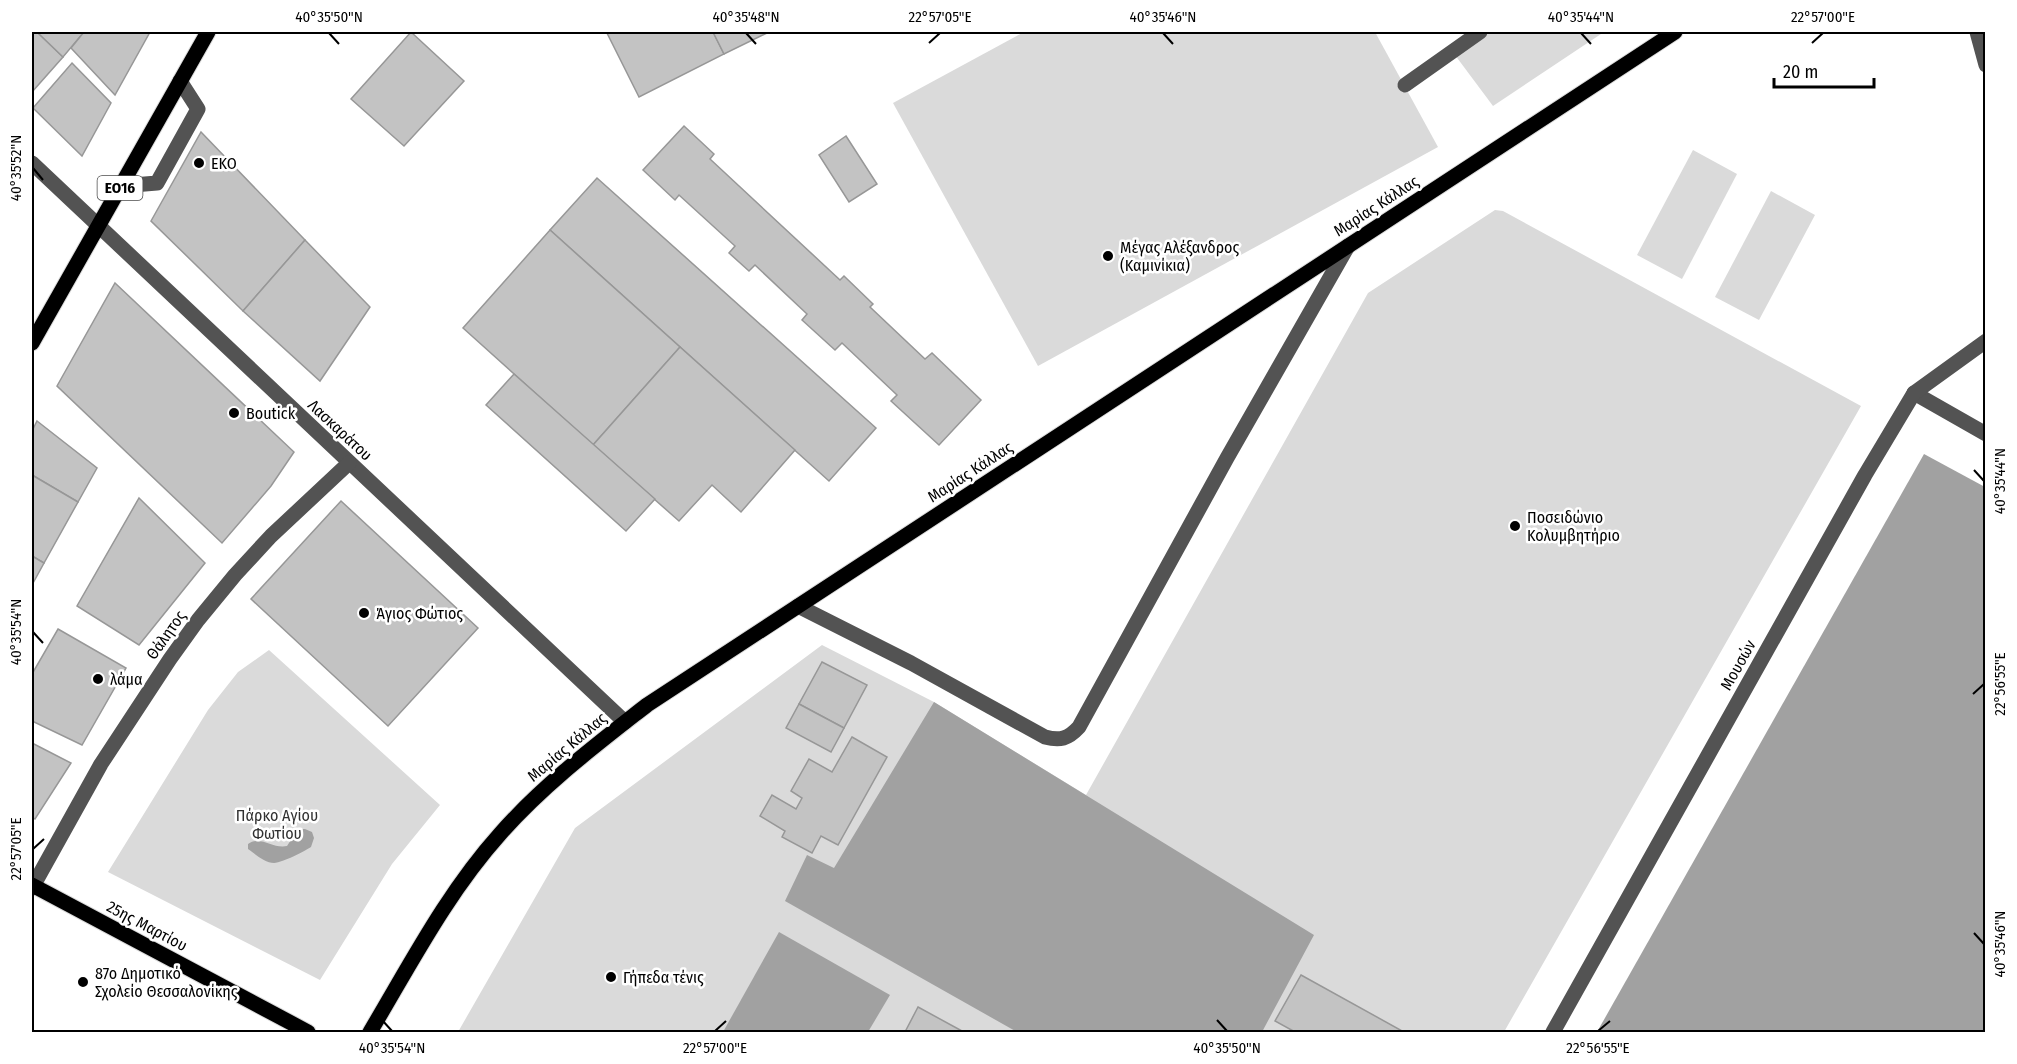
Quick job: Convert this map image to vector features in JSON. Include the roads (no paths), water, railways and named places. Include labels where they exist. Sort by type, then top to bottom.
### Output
[{"type":"main road","name":"ΕΟ16","points":[[32,343],[208,32]]},
{"type":"main road","name":"Μαρίας Κάλλας","points":[[370,1032],[450,898],[498,836],[532,800],[647,705],[1675,32]]},
{"type":"main road","name":"25ης Μαρτίου","points":[[32,886],[308,1032]]},
{"type":"street","points":[[1405,85],[1480,32]]},
{"type":"street","points":[[1977,32],[1986,65]]},
{"type":"street","points":[[121,186],[157,183],[198,110],[180,81]]},
{"type":"street","name":"Λασκαράτου","points":[[32,163],[625,722]]},
{"type":"street","points":[[798,606],[911,663],[1045,737],[1057,740],[1070,737],[1079,728],[1227,458],[1348,246]]},
{"type":"street","name":"Μουσών","points":[[1553,1032],[1865,475],[1914,393],[1986,341]]},
{"type":"street","points":[[1914,393],[1986,434]]},
{"type":"street","name":"Θάλητος","points":[[32,886],[101,764],[198,620],[271,536],[349,463]]},
{"type":"place","name":"EKO","points":[[199,163]]},
{"type":"place","name":"Μέγας Αλέξανδρος (Καμινίκια)","points":[[1108,256]]},
{"type":"place","name":"Boutick","points":[[234,413]]},
{"type":"place","name":"Ποσειδώνιο Κολυμβητήριο","points":[[1515,526]]},
{"type":"place","name":"Άγιος Φώτιος","points":[[364,613]]},
{"type":"place","name":"λάμα","points":[[98,679]]},
{"type":"place","name":"Γήπεδα τένις","points":[[611,977]]},
{"type":"place","name":"87ο Δημοτικό Σχολείο Θεσσαλονίκης","points":[[83,982]]},
{"type":"park label","name":"Πάρκο Αγίου Φωτίου","points":[[277,824]]}]
